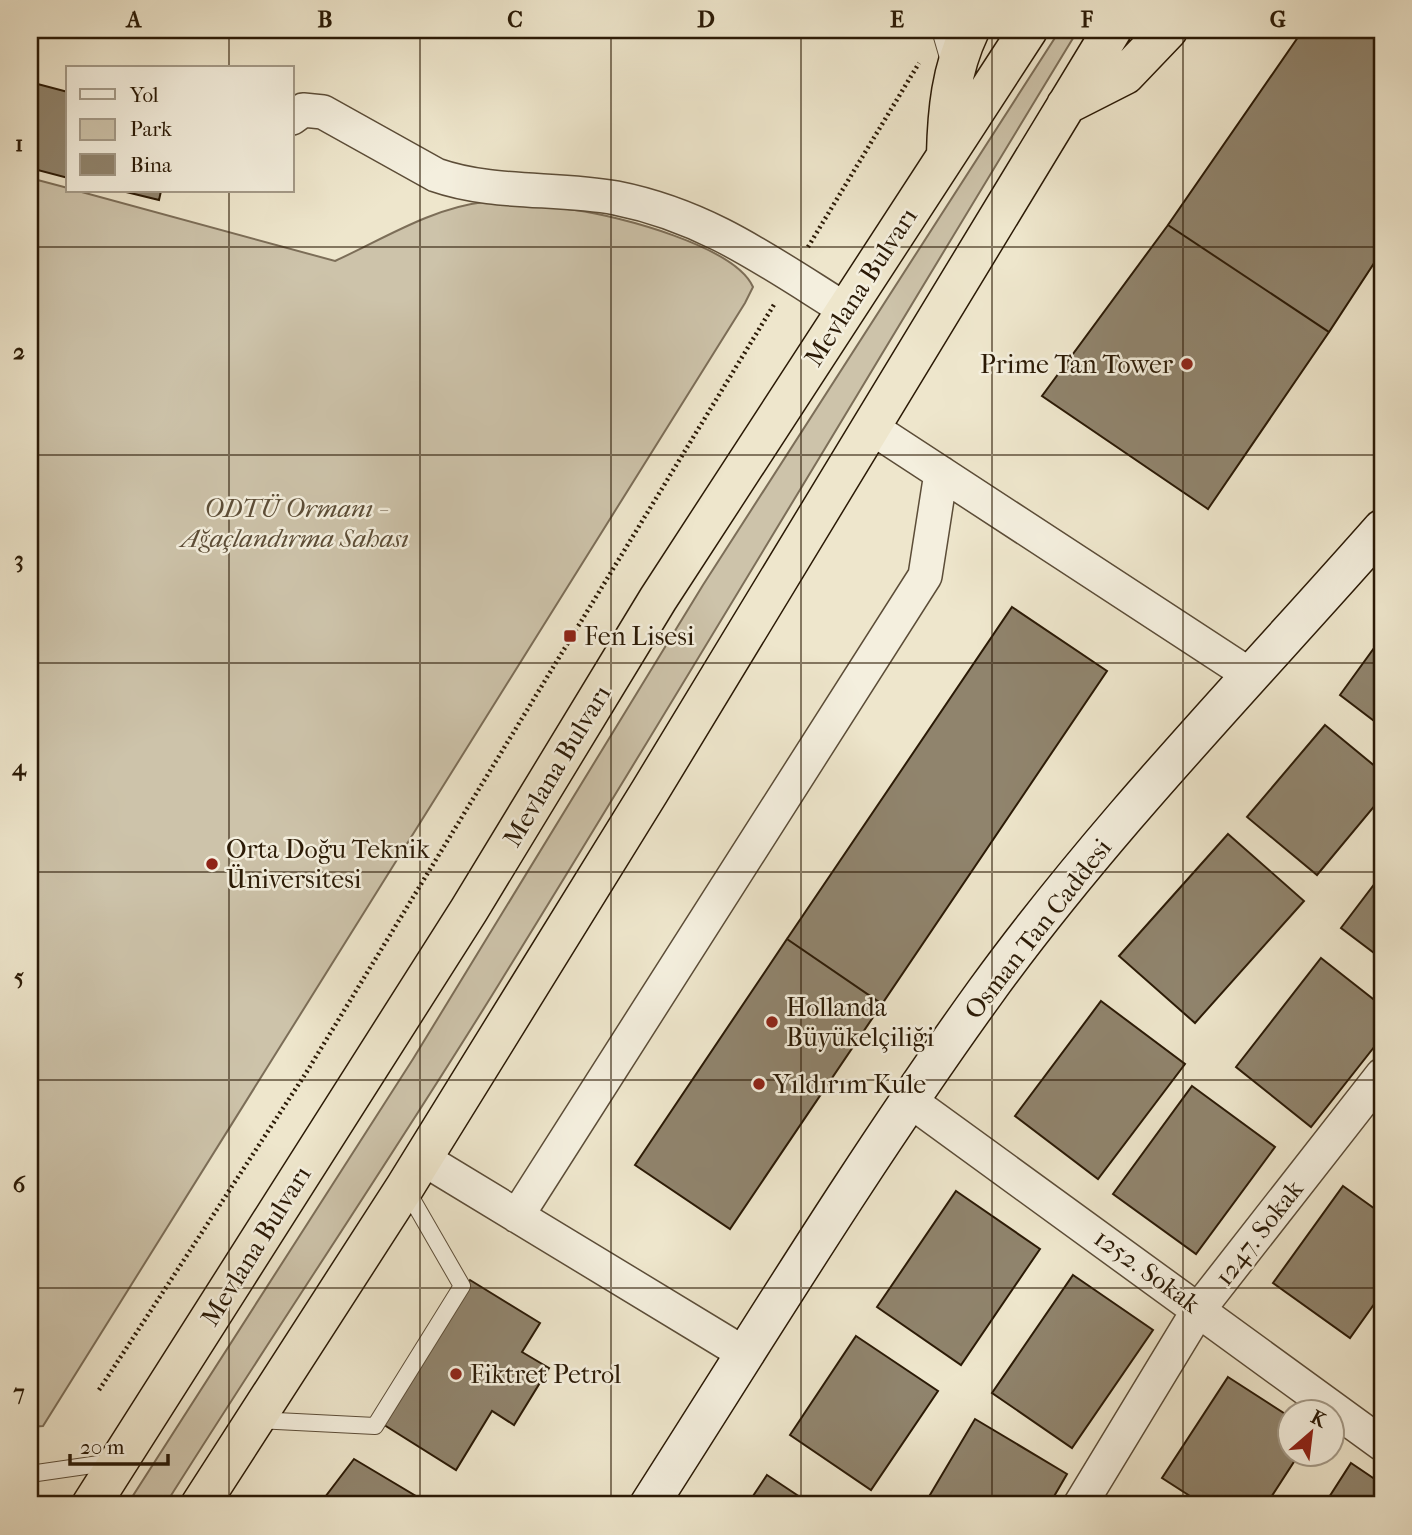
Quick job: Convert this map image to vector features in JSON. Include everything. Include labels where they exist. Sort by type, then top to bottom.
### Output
[{"type":"highway","points":[[946,157],[947,118],[938,65],[970,30]]},
{"type":"highway","name":"Mevlana Bulvarı","points":[[91,1505],[469,910],[658,599],[1027,30]]},
{"type":"highway","points":[[201,1505],[414,1173],[872,428],[1112,30]]},
{"type":"highway","points":[[1066,105],[1125,75],[1168,30]]},
{"type":"street","points":[[294,117],[303,110],[323,112],[436,175],[455,182],[570,191],[615,198],[672,213],[743,245],[846,310]]},
{"type":"street","points":[[872,428],[1250,675]]},
{"type":"street","points":[[517,1216],[925,576],[941,473]]},
{"type":"street","name":"Osman Tan Caddesi","points":[[649,1505],[909,1100],[987,989],[1072,881],[1250,675],[1382,529]]},
{"type":"street","name":"1247. Sokak","points":[[1080,1505],[1199,1309],[1382,1075]]},
{"type":"street","name":"1252. Sokak","points":[[909,1100],[1382,1444]]},
{"type":"street","points":[[414,1173],[517,1216],[745,1354]]},
{"type":"lane","points":[[938,65],[940,30]]},
{"type":"lane","points":[[254,1420],[375,1426],[462,1286],[414,1173]]},
{"type":"lane","points":[[30,1474],[119,1462]]},
{"type":"path","points":[[99,1390],[306,1073],[791,276],[938,65]]},
{"type":"green space","points":[[1060,30],[1078,30],[645,746],[458,1049],[165,1505],[127,1505],[413,1059],[703,585]]},
{"type":"green space","name":"ODTÜ Ormanı - Ağaçlandırma Sahası","points":[[30,178],[66,187],[66,192],[82,192],[335,261],[427,218],[465,205],[484,202],[594,213],[673,235],[724,259],[742,272],[753,287],[745,303],[43,1426],[30,1427]]},
{"type":"building","points":[[1303,30],[1382,30],[1382,251],[1329,332],[1168,225]]},
{"type":"building","points":[[30,82],[66,91],[66,177],[30,168]]},
{"type":"building","points":[[126,192],[161,192],[159,200]]},
{"type":"building","name":"Prime Tan Tower","points":[[1168,225],[1329,332],[1208,509],[1042,396]]},
{"type":"building","points":[[1012,607],[1107,671],[882,1004],[787,939]]},
{"type":"building","points":[[1382,637],[1382,727],[1340,695]]},
{"type":"building","points":[[1325,725],[1382,772],[1382,797],[1317,875],[1247,817]]},
{"type":"building","points":[[1228,834],[1304,901],[1195,1023],[1119,956]]},
{"type":"building","points":[[1382,874],[1382,959],[1341,928]]},
{"type":"building","name":"Yıldırım Kule","points":[[787,939],[882,1004],[730,1229],[635,1165]]},
{"type":"building","points":[[1321,958],[1382,1006],[1382,1037],[1311,1127],[1236,1067]]},
{"type":"building","points":[[1101,1001],[1185,1064],[1098,1179],[1015,1116]]},
{"type":"building","points":[[1192,1086],[1275,1147],[1196,1254],[1113,1194]]},
{"type":"building","points":[[1343,1186],[1382,1214],[1382,1293],[1350,1338],[1273,1283]]},
{"type":"building","points":[[956,1191],[1040,1249],[961,1365],[877,1307]]},
{"type":"building","points":[[1073,1275],[1153,1330],[1072,1448],[992,1393]]},
{"type":"building","points":[[470,1280],[540,1323],[522,1352],[549,1368],[514,1425],[492,1411],[456,1470],[381,1423]]},
{"type":"building","points":[[856,1336],[938,1391],[871,1490],[790,1435]]},
{"type":"building","points":[[1228,1377],[1276,1408],[1276,1468],[1290,1468],[1266,1505],[1204,1505],[1162,1478]]},
{"type":"building","points":[[975,1419],[1067,1474],[1049,1505],[924,1505]]},
{"type":"building","points":[[354,1459],[431,1505],[319,1505]]},
{"type":"building","points":[[1351,1463],[1382,1484],[1382,1505],[1324,1505]]},
{"type":"building","points":[[767,1475],[812,1505],[747,1505]]},
{"type":"place","name":"Prime Tan Tower","points":[[1187,364]]},
{"type":"place","name":"Fen Lisesi","points":[[570,636]]},
{"type":"place","name":"Orta Doğu Teknik Üniversitesi","points":[[212,864]]},
{"type":"place","name":"Hollanda Büyükelçiliği","points":[[772,1022]]},
{"type":"place","name":"Yıldırım Kule","points":[[759,1084]]},
{"type":"place","name":"Fiktret Petrol","points":[[456,1374]]}]
